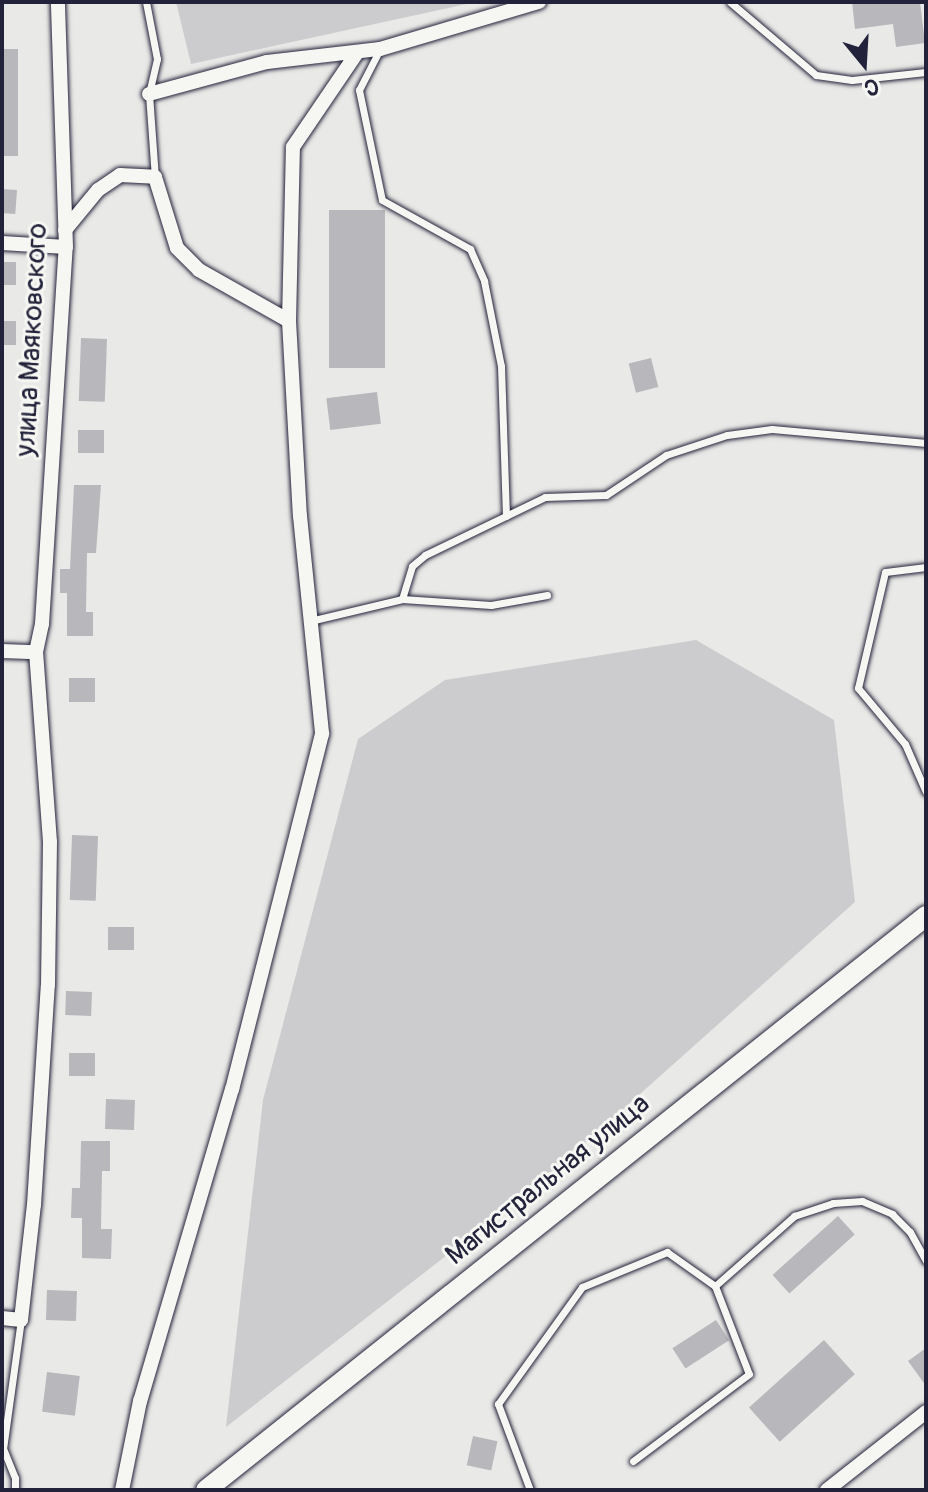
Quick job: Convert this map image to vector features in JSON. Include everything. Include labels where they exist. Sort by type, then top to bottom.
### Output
[{"type":"street","name":"улица Маяковского","points":[[21,1320],[34,1205],[48,985],[50,842],[36,652],[42,624],[66,247],[58,2]]},
{"type":"street","points":[[149,94],[267,62],[380,49],[539,2]]},
{"type":"street","points":[[122,1490],[140,1401],[232,1089],[322,734],[300,516],[289,321],[293,147],[357,53]]},
{"type":"street","points":[[65,230],[98,190],[120,175],[155,177],[177,248],[199,270],[289,321]]},
{"type":"street","points":[[2,243],[66,247]]},
{"type":"street","points":[[2,651],[36,652]]},
{"type":"street","name":"Магистральная улица","points":[[206,1490],[926,916]]},
{"type":"street","points":[[2,1318],[21,1320]]},
{"type":"street","points":[[827,1490],[926,1412]]},
{"type":"lane","points":[[146,2],[157,59],[149,94],[155,177]]},
{"type":"lane","points":[[730,2],[816,75],[852,80],[926,72]]},
{"type":"lane","points":[[380,49],[359,90],[382,200],[470,249],[484,281],[501,366],[506,516]]},
{"type":"lane","points":[[402,599],[412,566],[425,555],[545,497],[606,495],[666,455],[727,435],[772,429],[926,443]]},
{"type":"lane","points":[[926,567],[885,572],[858,688],[905,744],[926,792]]},
{"type":"lane","points":[[310,621],[402,599],[491,605],[547,595]]},
{"type":"lane","points":[[715,1286],[794,1216],[833,1203],[862,1201],[892,1214],[910,1232],[926,1261]]},
{"type":"lane","points":[[530,1490],[498,1404],[582,1287],[667,1252],[715,1286],[749,1374],[633,1461]]},
{"type":"lane","name":"улица Маяковского","points":[[15,1490],[15,1478],[3,1449],[21,1320]]},
{"type":"shaded area","points":[[176,2],[476,2],[191,64]]},
{"type":"shaded area","points":[[696,640],[834,720],[855,902],[546,1178],[226,1427],[263,1100],[358,739],[445,680]]},
{"type":"building","points":[[852,2],[920,2],[925,43],[896,47],[893,24],[855,29]]},
{"type":"building","points":[[2,49],[18,49],[18,156],[2,156]]},
{"type":"building","points":[[2,189],[17,190],[15,214],[2,213]]},
{"type":"building","points":[[329,210],[385,210],[385,368],[329,368]]},
{"type":"building","points":[[2,262],[16,262],[16,285],[2,285]]},
{"type":"building","points":[[2,321],[16,321],[16,345],[2,345]]},
{"type":"building","points":[[81,338],[107,339],[105,402],[79,401]]},
{"type":"building","points":[[651,358],[658,387],[636,393],[629,364]]},
{"type":"building","points":[[377,392],[381,424],[330,430],[326,398]]},
{"type":"building","points":[[78,430],[104,430],[104,453],[78,453]]},
{"type":"building","points":[[74,485],[101,485],[96,553],[87,553],[86,612],[93,612],[93,636],[67,636],[67,593],[60,593],[60,569],[70,569]]},
{"type":"building","points":[[69,678],[95,678],[95,702],[69,702]]},
{"type":"building","points":[[72,835],[98,836],[96,901],[70,900]]},
{"type":"building","points":[[108,927],[134,927],[134,950],[108,950]]},
{"type":"building","points":[[66,991],[92,992],[91,1016],[65,1015]]},
{"type":"building","points":[[69,1053],[95,1053],[95,1076],[69,1076]]},
{"type":"building","points":[[106,1099],[135,1100],[134,1130],[105,1129]]},
{"type":"building","points":[[81,1141],[110,1141],[110,1171],[102,1171],[101,1229],[112,1229],[111,1259],[82,1258],[82,1218],[71,1218],[72,1188],[80,1188]]},
{"type":"building","points":[[838,1216],[855,1235],[789,1293],[773,1275]]},
{"type":"building","points":[[47,1290],[77,1291],[76,1321],[46,1320]]},
{"type":"building","points":[[716,1320],[729,1340],[685,1368],[672,1348]]},
{"type":"building","points":[[824,1340],[855,1374],[780,1442],[749,1408]]},
{"type":"building","points":[[926,1348],[926,1386],[908,1361]]},
{"type":"building","points":[[47,1372],[80,1376],[75,1416],[42,1412]]},
{"type":"building","points":[[473,1436],[497,1441],[491,1471],[467,1465]]}]
